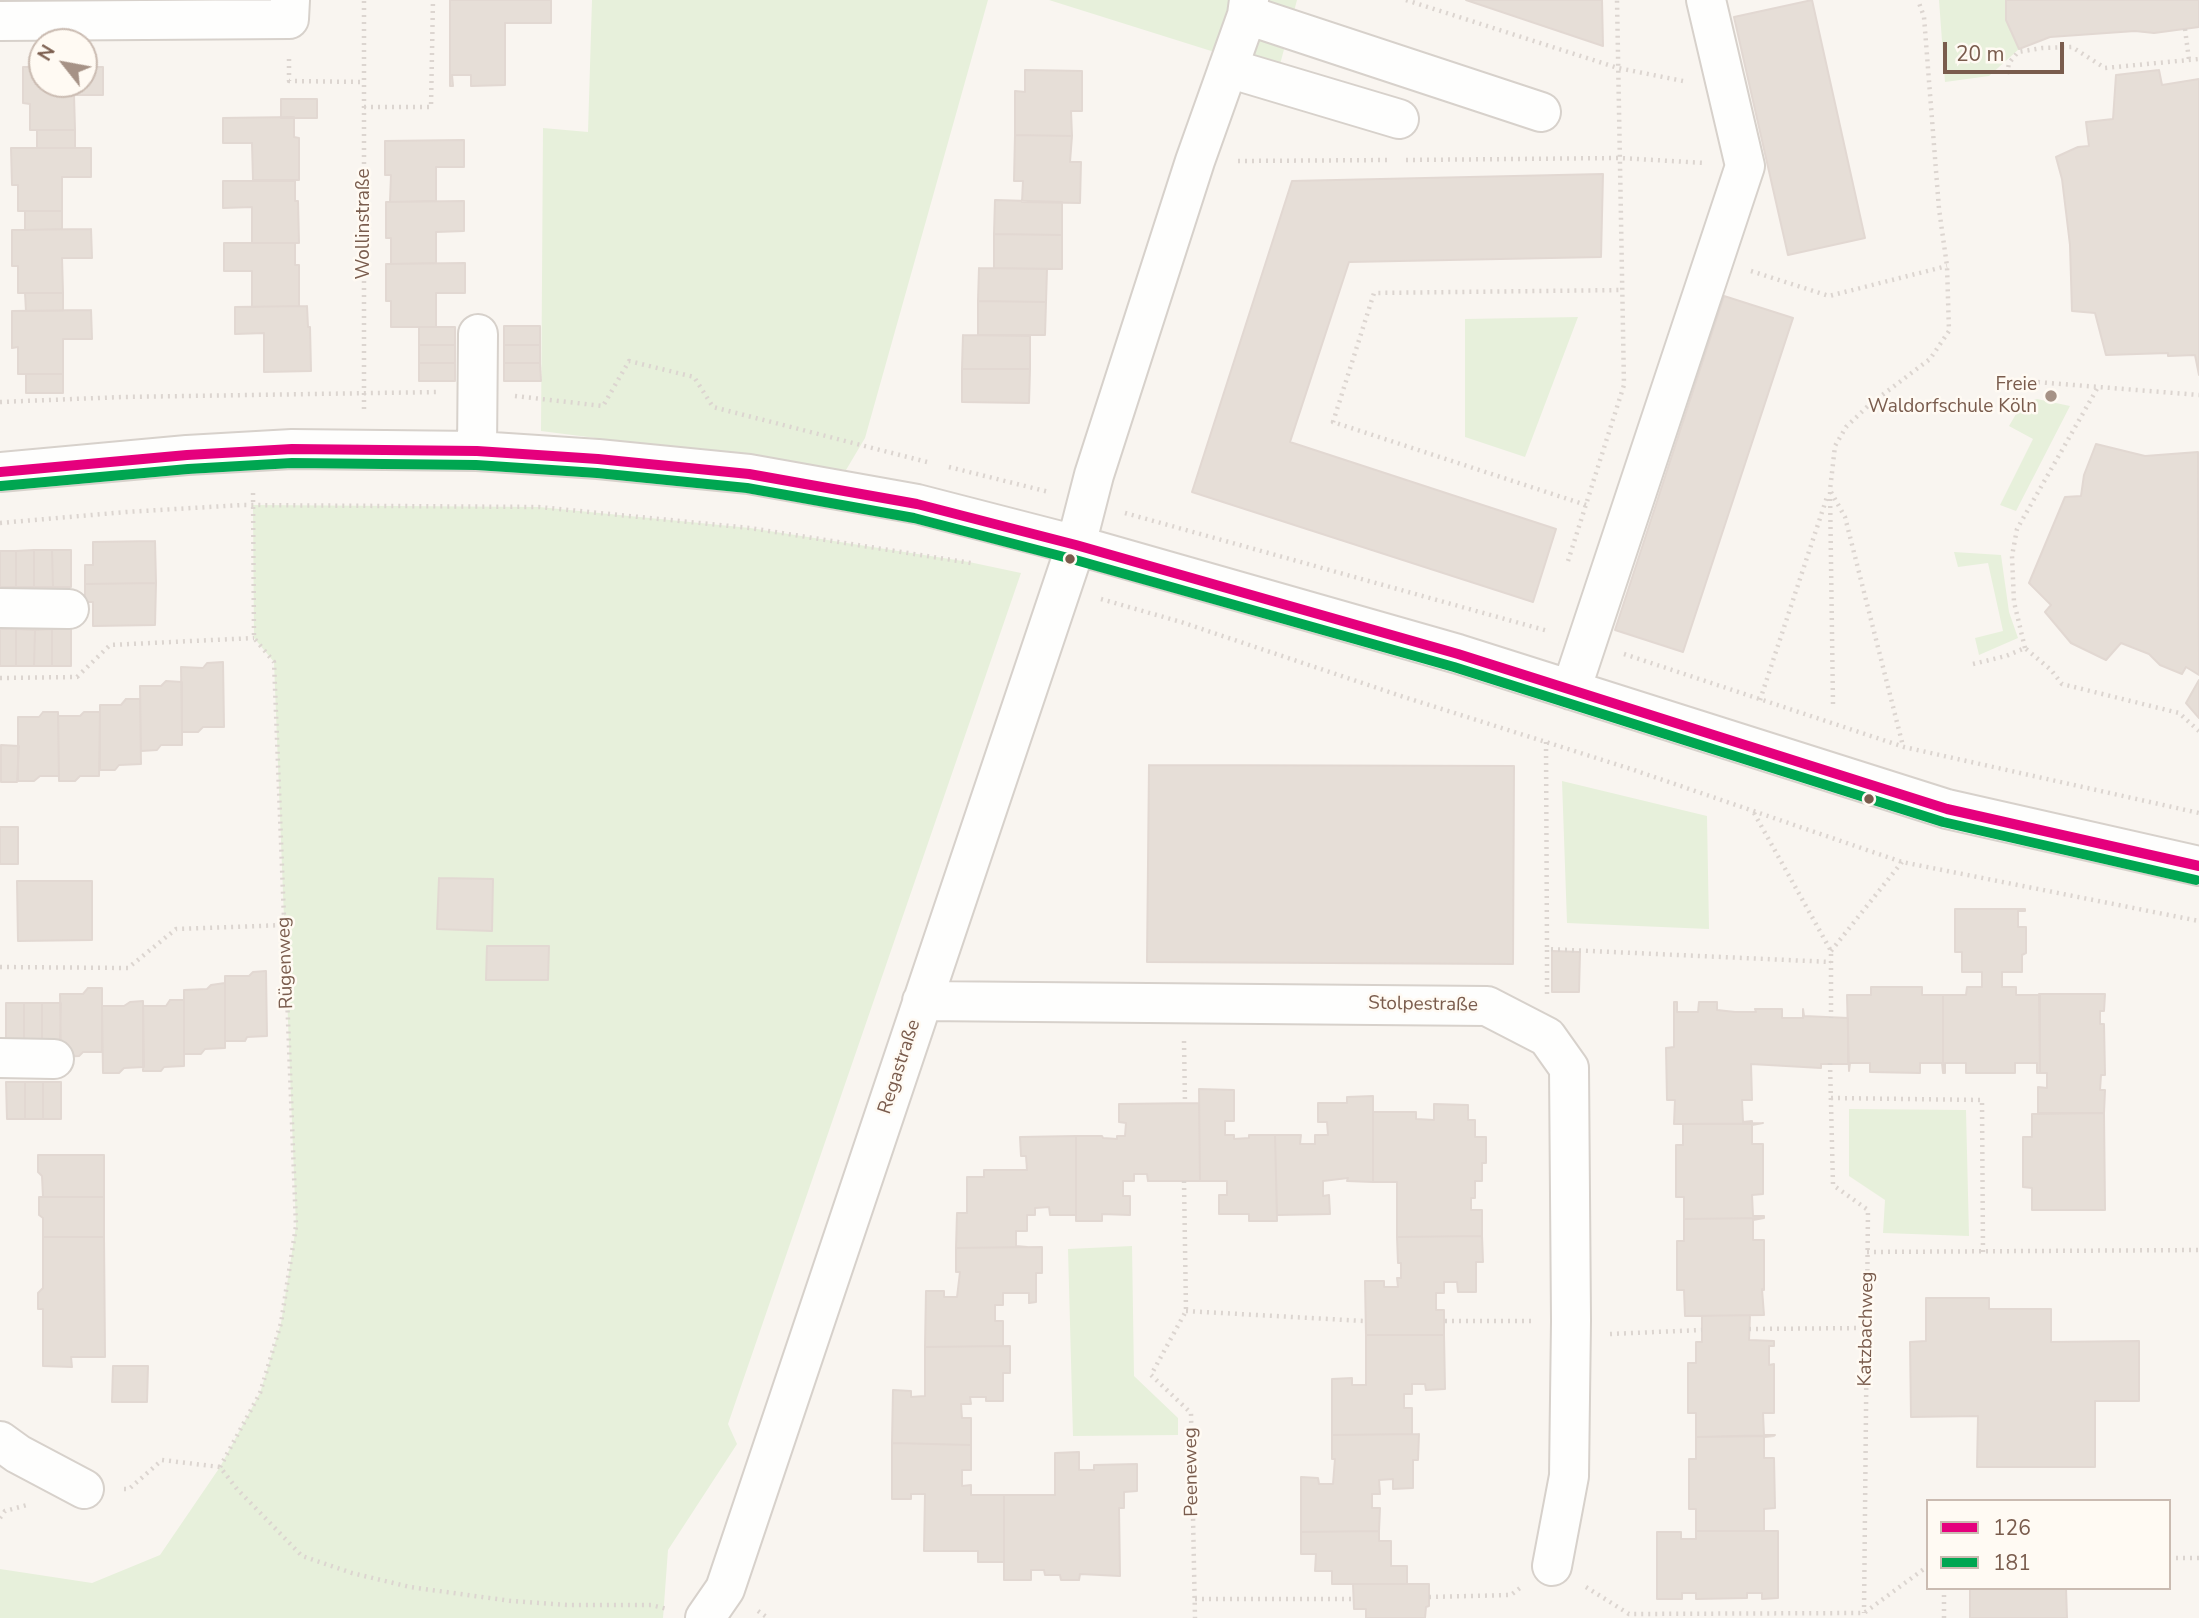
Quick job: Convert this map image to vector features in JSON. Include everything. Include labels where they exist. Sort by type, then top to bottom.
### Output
[{"type":"street","points":[[1571,690],[1745,166],[1706,0]]},
{"type":"street","points":[[1248,7],[1541,112]]},
{"type":"street","name":"Regastraße","points":[[702,1606],[922,1001],[1076,545],[1087,502],[1195,162],[1248,7]]},
{"type":"street","points":[[0,21],[289,9]]},
{"type":"street","points":[[1228,68],[1399,119]]},
{"type":"street","points":[[477,451],[478,334]]},
{"type":"street","points":[[0,472],[174,456],[253,452],[363,449],[477,451],[598,459],[749,474],[917,504],[1076,545],[1458,654],[1947,809],[2199,866]]},
{"type":"street","points":[[0,608],[69,609]]},
{"type":"street","name":"Stolpestraße","points":[[922,1001],[1487,1006],[1547,1037],[1569,1068],[1569,1476],[1552,1566]]},
{"type":"street","points":[[0,1058],[54,1059]]},
{"type":"street","points":[[0,1441],[18,1454],[84,1489]]},
{"type":"path","name":"Wollinstraße","points":[[363,449],[364,0]]},
{"type":"path","points":[[364,107],[431,107],[433,0]]},
{"type":"path","points":[[1406,0],[1618,68],[1729,90]]},
{"type":"path","points":[[1566,568],[1624,385],[1617,0]]},
{"type":"path","points":[[1833,704],[1830,490],[1835,446],[1846,427],[1869,405],[1930,359],[1949,331],[1947,267],[1939,209],[1924,17],[1918,0]]},
{"type":"path","points":[[289,9],[289,81],[364,82]]},
{"type":"path","points":[[2185,29],[2189,60]]},
{"type":"path","points":[[2007,74],[2018,52],[2042,48],[2072,47],[2105,68],[2199,59]]},
{"type":"path","points":[[1195,162],[1620,158],[1745,166]]},
{"type":"path","points":[[1796,285],[1829,296],[1947,267]]},
{"type":"path","points":[[1587,505],[1333,422],[1374,293],[1622,290]]},
{"type":"path","points":[[2024,381],[2199,396]]},
{"type":"path","points":[[2098,387],[2017,529],[2012,555],[2014,602],[2025,648],[2051,670],[2062,684],[2179,713],[2199,731]]},
{"type":"path","points":[[0,678],[77,677],[110,645],[254,638],[253,452]]},
{"type":"path","points":[[1760,700],[1830,490]]},
{"type":"path","points":[[1830,490],[1845,517],[1903,747]]},
{"type":"path","points":[[1087,502],[1586,642],[1903,747],[2199,813]]},
{"type":"path","points":[[0,523],[253,505],[539,507],[750,528],[982,565]]},
{"type":"path","points":[[1062,587],[1181,622],[1902,862],[2199,921]]},
{"type":"path","points":[[1545,630],[1549,618]]},
{"type":"path","name":"Rügenweg","points":[[220,1466],[264,1382],[281,1323],[296,1226],[274,662],[254,638]]},
{"type":"path","points":[[1973,664],[2025,648]]},
{"type":"path","points":[[1546,742],[1547,1037]]},
{"type":"path","points":[[1754,813],[1831,951],[1831,1018]]},
{"type":"path","points":[[1831,951],[1902,862]]},
{"type":"path","points":[[0,967],[128,968],[176,929],[285,925]]},
{"type":"path","points":[[1546,949],[1831,962]]},
{"type":"path","points":[[1184,1002],[1185,1104]]},
{"type":"path","name":"Katzbachweg","points":[[1830,1063],[1833,1185],[1868,1210],[1864,1613]]},
{"type":"path","points":[[1831,1098],[1982,1100],[1983,1252]]},
{"type":"path","name":"Peeneweg","points":[[1184,1181],[1186,1311],[1151,1375],[1191,1413],[1195,1618]]},
{"type":"path","points":[[1867,1252],[2199,1250]]},
{"type":"path","points":[[1186,1311],[1364,1321]]},
{"type":"path","points":[[1444,1321],[1571,1328],[1702,1330]]},
{"type":"path","points":[[1749,1329],[1867,1328]]},
{"type":"path","points":[[84,1489],[129,1489],[162,1460],[220,1466],[237,1489],[302,1556],[352,1573],[410,1587],[511,1601],[567,1605],[702,1606]]},
{"type":"path","points":[[2171,1558],[2199,1558]]},
{"type":"path","points":[[1429,1597],[1511,1595],[1552,1566],[1629,1614],[1864,1613],[1926,1567]]},
{"type":"path","points":[[1944,1590],[1944,1618]]},
{"type":"path","points":[[1195,1599],[1354,1599]]},
{"type":"green space","points":[[592,0],[988,0],[865,438],[846,470],[541,431],[543,128],[588,132]]},
{"type":"green space","points":[[1049,0],[1297,0],[1278,72]]},
{"type":"green space","points":[[1939,0],[2006,0],[2006,20],[2019,49],[1989,76],[1945,82]]},
{"type":"green space","points":[[1578,317],[1525,457],[1465,437],[1465,319]]},
{"type":"green space","points":[[2037,399],[2070,406],[2016,511],[2000,505],[2033,439],[2009,426],[2019,409]]},
{"type":"green space","points":[[253,505],[539,507],[750,528],[969,562],[1021,573],[728,1424],[737,1444],[668,1550],[663,1618],[0,1618],[0,1569],[92,1583],[160,1555],[220,1467],[260,1393],[281,1323],[296,1226],[274,662],[254,638]]},
{"type":"green space","points":[[1954,552],[2001,555],[2009,612],[2018,638],[1979,655],[1975,638],[2003,631],[1988,563],[1958,567]]},
{"type":"green space","points":[[1562,781],[1707,816],[1709,929],[1567,923]]},
{"type":"green space","points":[[1849,1109],[1966,1110],[1969,1236],[1883,1233],[1885,1200],[1849,1176]]},
{"type":"green space","points":[[1132,1246],[1134,1376],[1178,1418],[1178,1435],[1073,1436],[1068,1249]]},
{"type":"building","points":[[450,0],[551,0],[551,23],[505,23],[505,85],[471,86],[471,75],[452,75],[453,86],[450,86]]},
{"type":"building","points":[[1466,0],[1602,0],[1603,46]]},
{"type":"building","points":[[1812,0],[1865,238],[1788,255],[1734,17]]},
{"type":"building","points":[[2006,0],[2199,0],[2199,27],[2154,33],[2135,31],[2050,37],[2019,49],[2006,20]]},
{"type":"building","points":[[23,67],[28,67],[28,98],[74,98],[75,130],[30,130],[30,104],[23,103]]},
{"type":"building","points":[[98,67],[103,67],[103,95],[98,95]]},
{"type":"building","points":[[1025,70],[1082,71],[1082,111],[1071,111],[1072,136],[1015,135],[1015,91],[1025,92]]},
{"type":"building","points":[[2159,70],[2162,85],[2199,79],[2199,375],[2195,355],[2106,355],[2095,313],[2072,311],[2070,245],[2062,179],[2056,157],[2078,147],[2089,146],[2086,122],[2113,119],[2116,75]]},
{"type":"building","points":[[281,99],[317,99],[317,118],[281,118]]},
{"type":"building","points":[[294,117],[294,137],[299,138],[299,180],[253,180],[252,143],[223,143],[223,118]]},
{"type":"building","points":[[37,130],[75,130],[75,148],[37,148]]},
{"type":"building","points":[[1015,135],[1072,136],[1070,162],[1081,162],[1080,203],[1022,202],[1023,181],[1014,181]]},
{"type":"building","points":[[464,140],[464,167],[436,167],[436,201],[390,202],[391,175],[385,175],[385,141]]},
{"type":"building","points":[[11,148],[91,148],[91,177],[62,177],[62,211],[18,211],[18,185],[12,185]]},
{"type":"building","points":[[1603,174],[1601,257],[1349,262],[1290,442],[1556,529],[1533,602],[1192,492],[1292,181]]},
{"type":"building","points":[[223,181],[295,181],[299,243],[252,243],[252,207],[223,208]]},
{"type":"building","points":[[995,200],[1062,202],[1062,235],[994,234]]},
{"type":"building","points":[[464,201],[464,231],[436,232],[436,263],[391,264],[391,238],[386,238],[386,202]]},
{"type":"building","points":[[25,211],[62,211],[62,229],[25,230]]},
{"type":"building","points":[[91,229],[92,258],[62,258],[63,293],[18,293],[18,266],[12,266],[12,230]]},
{"type":"building","points":[[994,234],[1062,235],[1062,269],[994,268]]},
{"type":"building","points":[[224,243],[295,243],[295,265],[299,265],[299,306],[252,307],[252,271],[224,271]]},
{"type":"building","points":[[465,263],[465,293],[436,293],[436,327],[391,327],[391,301],[386,301],[386,264]]},
{"type":"building","points":[[979,268],[1047,269],[1046,302],[978,301]]},
{"type":"building","points":[[25,293],[63,293],[63,311],[26,311]]},
{"type":"building","points":[[1724,296],[1793,318],[1683,652],[1615,630]]},
{"type":"building","points":[[978,301],[1046,302],[1045,335],[978,335]]},
{"type":"building","points":[[307,306],[311,371],[264,372],[264,333],[235,334],[235,307]]},
{"type":"building","points":[[91,310],[92,339],[63,339],[63,374],[18,374],[18,347],[12,348],[12,311]]},
{"type":"building","points":[[504,326],[540,326],[540,345],[504,345]]},
{"type":"building","points":[[419,327],[455,327],[455,345],[419,345]]},
{"type":"building","points":[[963,335],[1030,336],[1030,369],[962,369]]},
{"type":"building","points":[[419,345],[455,345],[455,363],[419,363]]},
{"type":"building","points":[[504,345],[540,345],[540,363],[504,363]]},
{"type":"building","points":[[419,363],[455,363],[455,381],[419,381]]},
{"type":"building","points":[[504,363],[540,363],[541,381],[504,381]]},
{"type":"building","points":[[962,369],[1030,369],[1029,403],[962,402]]},
{"type":"building","points":[[26,374],[63,374],[63,393],[26,393]]},
{"type":"building","points":[[2096,444],[2145,456],[2198,452],[2199,675],[2186,667],[2182,674],[2160,665],[2149,654],[2121,643],[2106,660],[2071,643],[2045,612],[2051,605],[2029,583],[2065,497],[2081,496],[2084,475]]},
{"type":"building","points":[[155,541],[156,583],[85,584],[85,565],[93,565],[93,542]]},
{"type":"building","points":[[34,550],[34,587],[16,587],[16,551]]},
{"type":"building","points":[[34,550],[52,550],[53,587],[34,587]]},
{"type":"building","points":[[52,550],[71,550],[71,587],[53,587]]},
{"type":"building","points":[[0,551],[16,551],[16,587],[0,587]]},
{"type":"building","points":[[156,583],[155,625],[93,626],[93,602],[85,602],[85,584]]},
{"type":"building","points":[[0,629],[16,629],[16,666],[0,666]]},
{"type":"building","points":[[16,629],[35,630],[34,666],[16,666]]},
{"type":"building","points":[[52,629],[71,629],[71,666],[52,666]]},
{"type":"building","points":[[52,629],[52,666],[34,666],[35,630]]},
{"type":"building","points":[[223,662],[224,727],[203,727],[198,732],[182,732],[181,667],[203,668],[207,663]]},
{"type":"building","points":[[2199,680],[2199,718],[2186,703]]},
{"type":"building","points":[[166,681],[182,682],[182,745],[161,745],[157,750],[141,751],[140,686],[161,686]]},
{"type":"building","points":[[126,699],[140,699],[141,764],[119,765],[115,770],[100,770],[100,705],[121,705]]},
{"type":"building","points":[[43,712],[58,712],[59,776],[40,776],[34,781],[18,781],[18,717],[39,717]]},
{"type":"building","points":[[84,712],[100,712],[99,776],[80,776],[75,781],[59,781],[58,716],[80,716]]},
{"type":"building","points":[[1,745],[19,746],[17,782],[1,782]]},
{"type":"building","points":[[1149,765],[1514,766],[1513,964],[1147,962]]},
{"type":"building","points":[[0,827],[18,827],[18,864],[0,864]]},
{"type":"building","points":[[439,878],[493,879],[492,931],[437,929]]},
{"type":"building","points":[[17,881],[92,881],[92,940],[18,941]]},
{"type":"building","points":[[1955,909],[2025,909],[2018,911],[2018,927],[2026,927],[2026,953],[2022,955],[2022,972],[2002,972],[2002,987],[2016,987],[2016,995],[2040,995],[2040,1073],[2037,1073],[2037,1063],[2015,1063],[2015,1073],[1966,1073],[1966,1063],[1945,1063],[1943,1073],[1943,995],[1966,995],[1967,987],[1982,987],[1982,972],[1962,972],[1962,952],[1955,952]]},
{"type":"building","points":[[487,946],[549,946],[548,980],[486,980]]},
{"type":"building","points":[[1552,951],[1580,952],[1579,992],[1552,992]]},
{"type":"building","points":[[266,971],[267,1036],[247,1037],[245,1041],[225,1041],[225,976],[249,976],[253,972]]},
{"type":"building","points":[[225,983],[225,1048],[205,1049],[201,1054],[184,1054],[184,990],[207,989],[211,985]]},
{"type":"building","points":[[1871,987],[1922,987],[1922,995],[1943,995],[1943,1073],[1942,1063],[1920,1063],[1920,1073],[1870,1072],[1870,1063],[1850,1063],[1849,1071],[1847,995],[1871,995]]},
{"type":"building","points":[[88,988],[102,988],[102,1052],[83,1052],[79,1056],[61,1057],[60,994],[83,994]]},
{"type":"building","points":[[2039,994],[2105,994],[2104,1011],[2100,1011],[2100,1024],[2104,1024],[2105,1075],[2101,1075],[2100,1090],[2105,1090],[2104,1113],[2038,1113],[2038,1087],[2047,1088],[2047,1073],[2040,1073]]},
{"type":"building","points":[[170,1000],[184,1000],[184,1066],[164,1067],[161,1071],[143,1071],[143,1006],[166,1006]]},
{"type":"building","points":[[143,1001],[144,1067],[124,1068],[119,1073],[103,1073],[102,1006],[124,1006],[130,1002]]},
{"type":"building","points":[[1674,1002],[1677,1002],[1677,1012],[1698,1012],[1699,1002],[1717,1002],[1717,1010],[1735,1012],[1782,1009],[1782,1018],[1803,1018],[1803,1009],[1804,1016],[1848,1018],[1848,1064],[1821,1064],[1821,1068],[1751,1064],[1752,1100],[1742,1100],[1743,1122],[1752,1121],[1752,1124],[1674,1124],[1675,1100],[1667,1100],[1666,1048],[1674,1047]]},
{"type":"building","points":[[6,1003],[24,1003],[24,1040],[6,1040]]},
{"type":"building","points":[[24,1003],[42,1003],[42,1040],[24,1040]]},
{"type":"building","points":[[42,1003],[61,1003],[60,1040],[42,1040]]},
{"type":"building","points":[[6,1082],[25,1082],[25,1119],[7,1119]]},
{"type":"building","points":[[25,1082],[43,1082],[43,1119],[25,1119]]},
{"type":"building","points":[[43,1082],[61,1082],[61,1119],[43,1119]]},
{"type":"building","points":[[1199,1089],[1234,1090],[1234,1121],[1225,1121],[1225,1135],[1234,1135],[1234,1139],[1249,1138],[1249,1135],[1275,1135],[1277,1221],[1249,1221],[1249,1214],[1219,1214],[1219,1195],[1227,1195],[1227,1181],[1200,1181]]},
{"type":"building","points":[[1373,1096],[1373,1182],[1347,1181],[1348,1178],[1323,1181],[1323,1196],[1329,1195],[1330,1214],[1277,1215],[1275,1135],[1301,1135],[1300,1144],[1315,1144],[1315,1135],[1328,1135],[1327,1122],[1318,1122],[1318,1103],[1347,1103],[1347,1097]]},
{"type":"building","points":[[1199,1103],[1200,1181],[1148,1181],[1147,1174],[1134,1174],[1134,1181],[1123,1181],[1123,1196],[1130,1196],[1130,1215],[1102,1214],[1102,1221],[1076,1221],[1076,1136],[1117,1139],[1117,1136],[1125,1136],[1126,1123],[1119,1122],[1119,1104]]},
{"type":"building","points":[[1434,1104],[1468,1105],[1468,1120],[1475,1120],[1475,1137],[1486,1137],[1486,1163],[1482,1163],[1482,1181],[1475,1181],[1475,1198],[1471,1198],[1471,1210],[1482,1210],[1482,1236],[1397,1237],[1397,1182],[1373,1182],[1373,1112],[1416,1112],[1416,1119],[1434,1120]]},
{"type":"building","points":[[2104,1113],[2105,1210],[2032,1210],[2032,1188],[2023,1187],[2023,1137],[2032,1137],[2032,1114]]},
{"type":"building","points":[[1763,1123],[1752,1125],[1752,1144],[1763,1144],[1763,1194],[1752,1195],[1753,1216],[1764,1218],[1684,1219],[1684,1197],[1676,1197],[1676,1145],[1683,1145],[1683,1124]]},
{"type":"building","points":[[1076,1136],[1076,1215],[1050,1215],[1049,1207],[1035,1208],[1035,1215],[1027,1215],[1027,1231],[1016,1231],[1016,1246],[1027,1247],[956,1248],[957,1213],[967,1213],[967,1177],[984,1177],[984,1170],[1027,1170],[1026,1156],[1021,1156],[1020,1137]]},
{"type":"building","points":[[38,1155],[104,1155],[104,1197],[43,1197]]},
{"type":"building","points":[[39,1197],[104,1197],[104,1237],[43,1237]]},
{"type":"building","points":[[1764,1218],[1753,1220],[1753,1240],[1764,1240],[1764,1315],[1685,1316],[1684,1290],[1677,1290],[1677,1241],[1684,1241],[1684,1219]]},
{"type":"building","points":[[1482,1236],[1483,1262],[1476,1262],[1476,1292],[1458,1292],[1457,1282],[1444,1282],[1444,1293],[1436,1293],[1436,1310],[1444,1310],[1444,1335],[1366,1335],[1365,1281],[1384,1281],[1384,1287],[1398,1287],[1397,1278],[1401,1278],[1401,1263],[1398,1263],[1397,1237]]},
{"type":"building","points":[[43,1237],[104,1237],[105,1357],[71,1357],[72,1367],[43,1366],[43,1309],[38,1309],[38,1293],[43,1288]]},
{"type":"building","points":[[1042,1247],[1042,1273],[1036,1273],[1036,1302],[1029,1303],[1029,1293],[1003,1293],[1003,1305],[995,1305],[995,1321],[1003,1321],[1003,1346],[925,1347],[926,1291],[944,1291],[944,1297],[957,1297],[960,1272],[956,1272],[956,1248]]},
{"type":"building","points":[[1926,1298],[1989,1298],[1989,1309],[2051,1309],[2051,1342],[2139,1341],[2139,1401],[2095,1401],[2095,1467],[1977,1467],[1978,1416],[1911,1417],[1910,1342],[1926,1341]]},
{"type":"building","points":[[1750,1315],[1749,1340],[1774,1341],[1774,1346],[1769,1346],[1769,1365],[1774,1364],[1774,1413],[1763,1413],[1764,1435],[1775,1435],[1696,1437],[1696,1413],[1688,1413],[1688,1363],[1696,1363],[1696,1342],[1702,1342],[1702,1316]]},
{"type":"building","points":[[1366,1335],[1444,1335],[1445,1389],[1426,1390],[1425,1384],[1412,1384],[1412,1394],[1404,1394],[1404,1408],[1412,1408],[1412,1434],[1332,1435],[1332,1379],[1352,1378],[1352,1385],[1366,1385]]},
{"type":"building","points":[[1010,1346],[1010,1373],[1003,1373],[1003,1401],[970,1397],[971,1404],[961,1404],[962,1418],[971,1418],[971,1445],[892,1443],[893,1390],[911,1391],[911,1397],[925,1396],[925,1347]]},
{"type":"building","points":[[113,1366],[148,1366],[147,1402],[112,1402]]},
{"type":"building","points":[[1419,1434],[1418,1460],[1413,1460],[1413,1488],[1393,1489],[1393,1479],[1379,1480],[1380,1494],[1372,1494],[1372,1508],[1380,1508],[1379,1531],[1301,1532],[1301,1477],[1318,1478],[1319,1484],[1333,1484],[1335,1459],[1332,1459],[1332,1435]]},
{"type":"building","points":[[1774,1436],[1764,1437],[1764,1458],[1774,1458],[1775,1508],[1764,1509],[1764,1531],[1696,1531],[1696,1509],[1689,1509],[1689,1459],[1696,1459],[1696,1437]]},
{"type":"building","points":[[892,1443],[971,1445],[971,1470],[962,1470],[962,1486],[971,1485],[971,1495],[1004,1495],[1004,1562],[978,1562],[978,1551],[924,1551],[925,1494],[911,1494],[911,1499],[892,1499]]},
{"type":"building","points":[[1079,1452],[1079,1470],[1094,1470],[1094,1465],[1137,1464],[1137,1491],[1124,1492],[1124,1508],[1119,1508],[1120,1576],[1080,1574],[1079,1580],[1061,1580],[1060,1575],[1045,1575],[1044,1570],[1031,1570],[1031,1580],[1004,1580],[1004,1495],[1055,1495],[1055,1453]]},
{"type":"building","points":[[1379,1531],[1379,1541],[1391,1541],[1391,1566],[1407,1566],[1407,1584],[1332,1584],[1332,1571],[1315,1571],[1316,1554],[1301,1554],[1301,1532]]},
{"type":"building","points":[[1696,1531],[1778,1531],[1778,1598],[1762,1599],[1762,1593],[1747,1593],[1747,1598],[1696,1599],[1696,1593],[1682,1593],[1682,1599],[1657,1599],[1657,1532],[1681,1532],[1681,1539],[1696,1539]]},
{"type":"building","points":[[1353,1584],[1429,1584],[1429,1606],[1426,1607],[1425,1618],[1366,1618],[1366,1609],[1354,1609]]},
{"type":"building","points":[[1970,1590],[2066,1590],[2067,1618],[1970,1618]]},
{"type":"transit line","name":"126","points":[[0,472],[187,455],[292,449],[477,451],[598,459],[749,474],[917,504],[1076,545],[1458,654],[1947,809],[2199,866]]},
{"type":"transit line","name":"181","points":[[1,486],[188,469],[292,463],[476,465],[597,473],[747,488],[914,518],[1072,559],[1454,667],[1943,822],[2196,880]]},
{"type":"place","name":"Freie Waldorfschule Köln","points":[[2051,396]]}]
